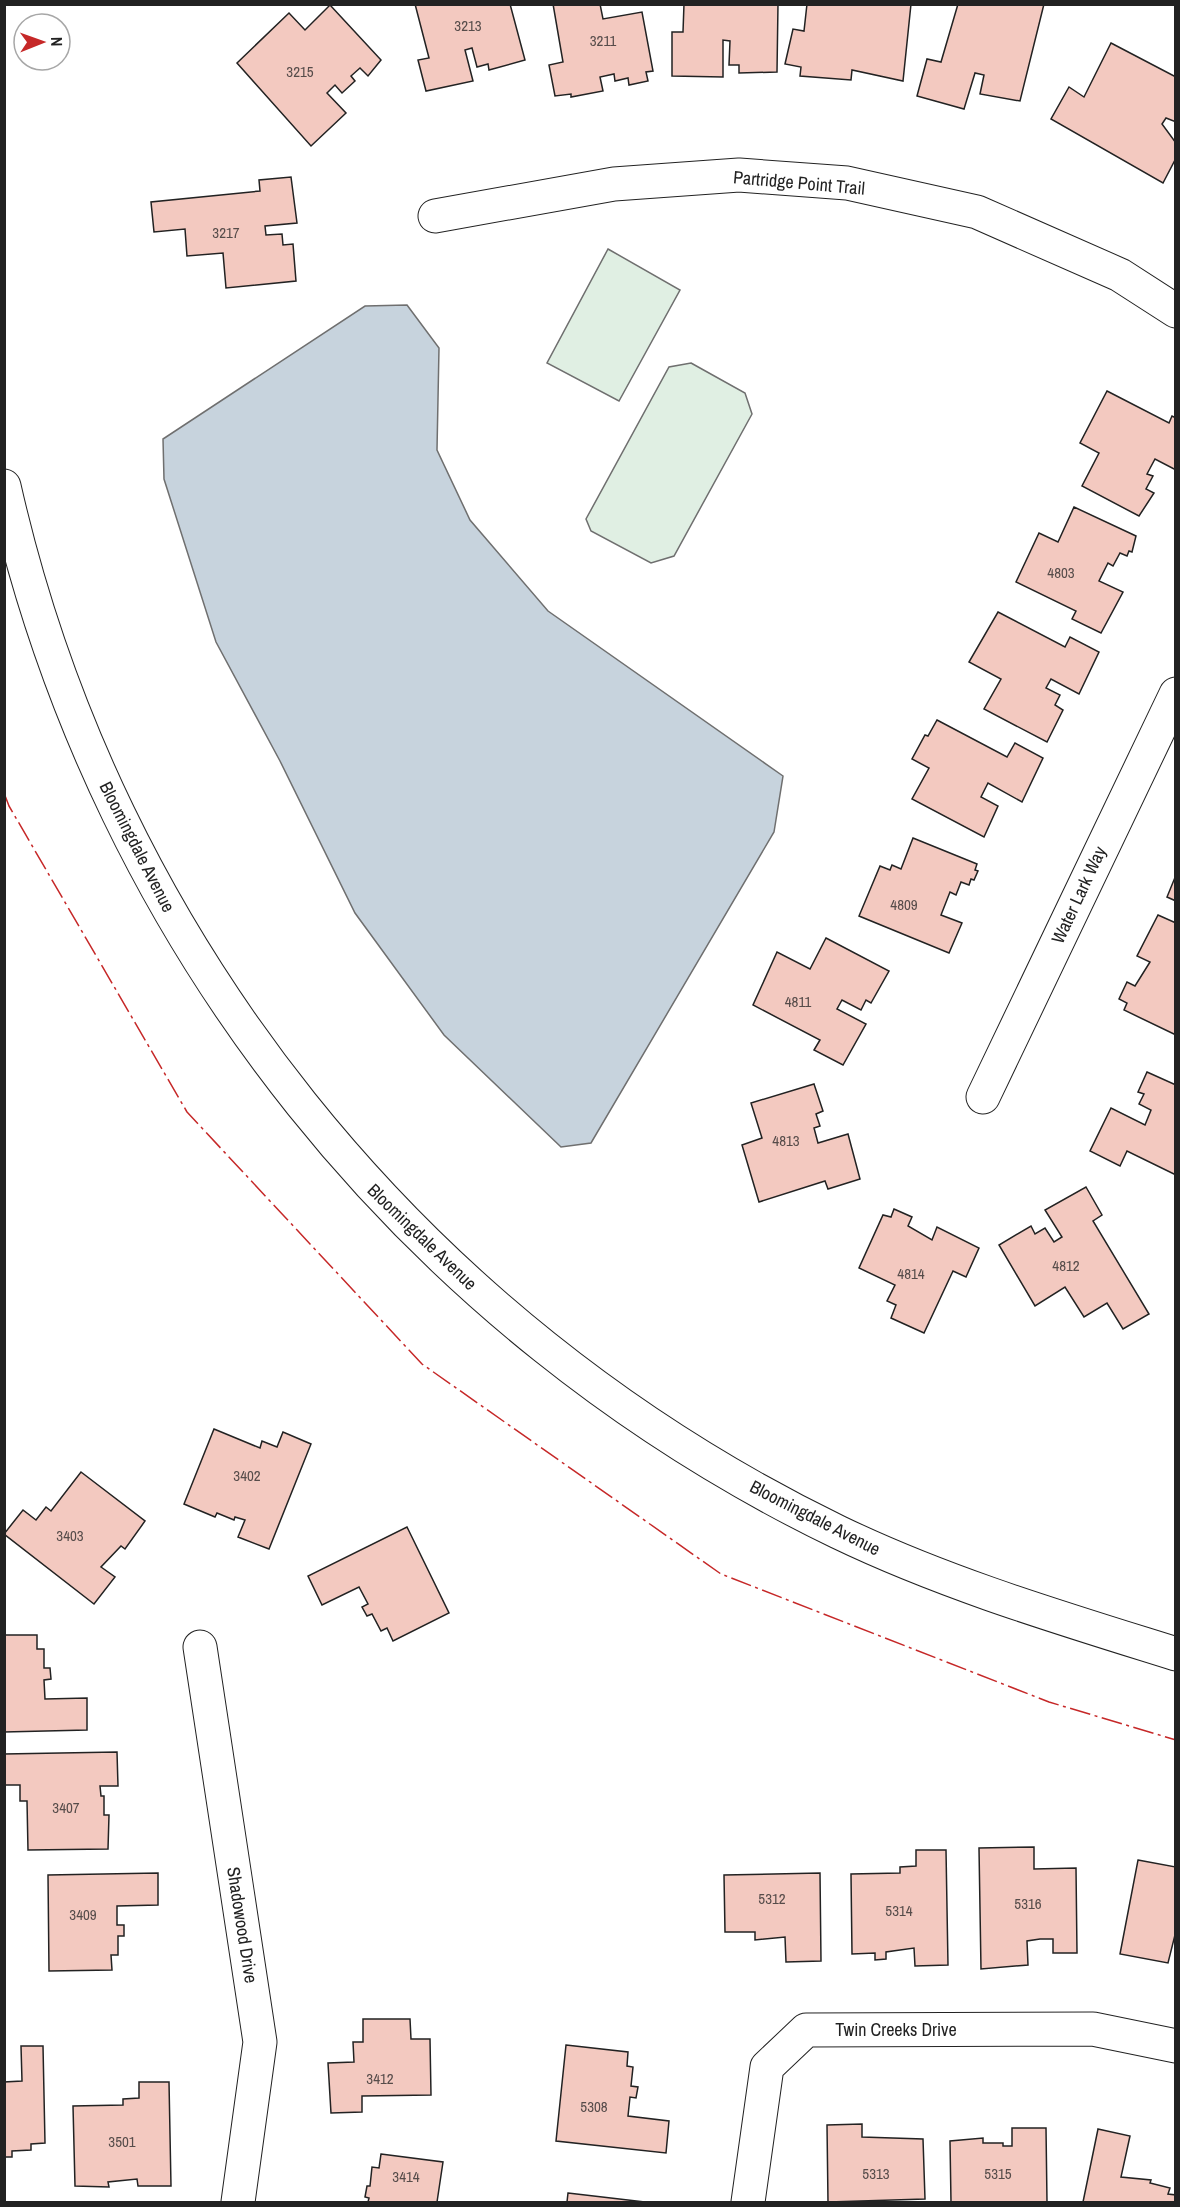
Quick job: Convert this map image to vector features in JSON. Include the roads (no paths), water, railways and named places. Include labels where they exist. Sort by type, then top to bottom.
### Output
[{"type":"street","name":"Partridge Point Trail","points":[[435,216],[614,184],[740,175],[847,183],[977,212],[1120,275],[1176,311]]},
{"type":"street","name":"Bloomingdale Avenue","points":[[4,486],[22,561],[59,676],[93,761],[146,871],[210,977],[278,1075],[354,1169],[402,1219],[485,1298],[568,1366],[684,1447],[758,1490],[868,1546],[945,1578],[1176,1654]]},
{"type":"street","name":"Water Lark Way","points":[[983,1097],[1176,694]]},
{"type":"street","name":"Shadowood Drive","points":[[200,1647],[260,2042],[238,2202]]},
{"type":"street","name":"Twin Creeks Drive","points":[[748,2202],[767,2067],[806,2030],[1093,2029],[1176,2046]]}]
